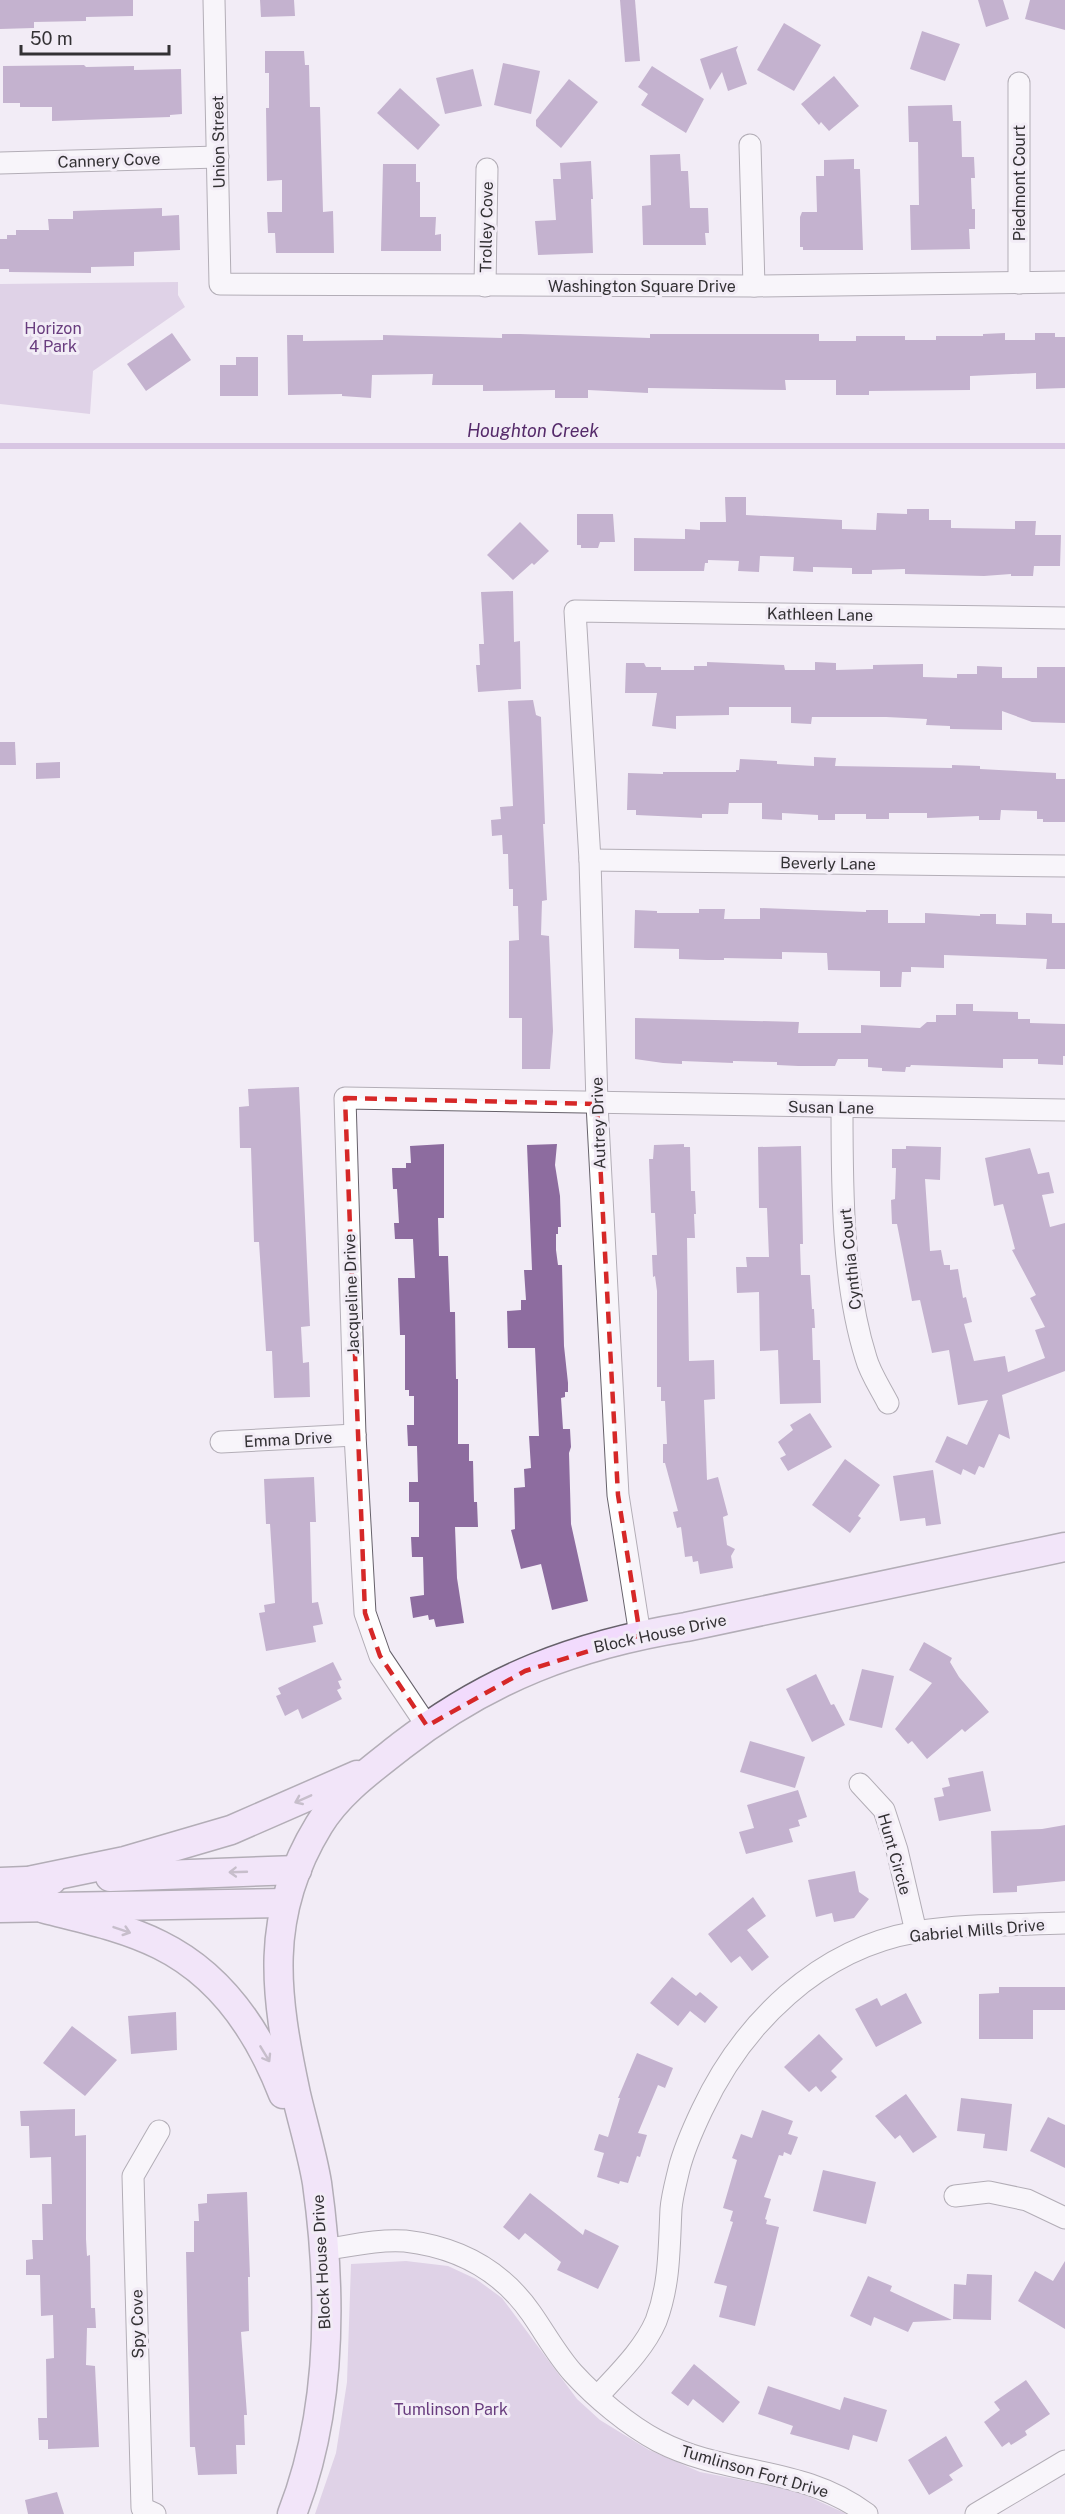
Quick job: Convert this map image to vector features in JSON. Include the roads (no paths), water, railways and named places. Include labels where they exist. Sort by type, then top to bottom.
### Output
[{"type":"street","name":"Union Street","points":[[214,0],[220,284]]},
{"type":"street","name":"Piedmont Court","points":[[1018,283],[1019,83]]},
{"type":"street","points":[[750,145],[754,286]]},
{"type":"street","name":"Cannery Cove","points":[[0,163],[218,157]]},
{"type":"street","name":"Trolley Cove","points":[[485,286],[487,169]]},
{"type":"street","name":"Washington Square Drive","points":[[220,284],[754,286],[1065,282]]},
{"type":"street","name":"Kathleen Lane","points":[[575,611],[1065,618]]},
{"type":"street","name":"Autrey Drive","points":[[575,611],[590,860],[597,1104],[618,1495],[640,1635]]},
{"type":"street","name":"Beverly Lane","points":[[590,860],[1065,866]]},
{"type":"street","name":"Jacqueline Drive","points":[[427,1726],[380,1656],[365,1613],[356,1435],[345,1098],[597,1104]]},
{"type":"street","name":"Susan Lane","points":[[597,1104],[1065,1110]]},
{"type":"street","name":"Cynthia Court","points":[[842,1108],[842,1183],[854,1307],[866,1360],[888,1403]]},
{"type":"street","name":"Emma Drive","points":[[221,1442],[356,1435]]},
{"type":"street","name":"Block House Drive","points":[[292,2514],[313,2444],[322,2380],[326,2310],[316,2181],[296,2093],[277,1976],[278,1938],[285,1903],[297,1870],[319,1824],[341,1798],[375,1766],[427,1726],[476,1694],[525,1671],[585,1650],[640,1635],[1065,1547]]},
{"type":"street","points":[[33,1880],[125,1862],[231,1830],[375,1766]]},
{"type":"street","name":"Hunt Circle","points":[[860,1784],[884,1810],[897,1850],[916,1932]]},
{"type":"street","points":[[0,1882],[297,1870]]},
{"type":"street","points":[[0,1908],[285,1903]]},
{"type":"street","points":[[45,1909],[121,1929],[159,1944],[188,1961],[216,1983],[243,2018],[270,2060],[316,2181]]},
{"type":"street","name":"Gabriel Mills Drive","points":[[598,2396],[632,2357],[655,2322],[666,2286],[672,2207],[680,2166],[696,2121],[713,2086],[732,2055],[792,1989],[860,1947],[916,1932],[1065,1923]]},
{"type":"street","name":"Spy Cove","points":[[155,2514],[142,2508],[133,2176],[159,2131]]},
{"type":"street","points":[[955,2196],[989,2192],[1027,2200],[1065,2218]]},
{"type":"street","name":"Tumlinson Fort Drive","points":[[323,2250],[366,2243],[404,2241],[453,2251],[486,2267],[509,2287],[530,2312],[573,2373],[626,2420],[657,2440],[689,2455],[812,2484],[842,2496],[867,2514]]},
{"type":"street","points":[[976,2514],[1065,2461]]},
{"type":"waterway","name":"Houghton Creek","points":[[0,446],[1065,446]]},
{"type":"park label","name":"Horizon 4 Park","points":[[53,337]]},
{"type":"park label","name":"Tumlinson Park","points":[[451,2409]]}]
